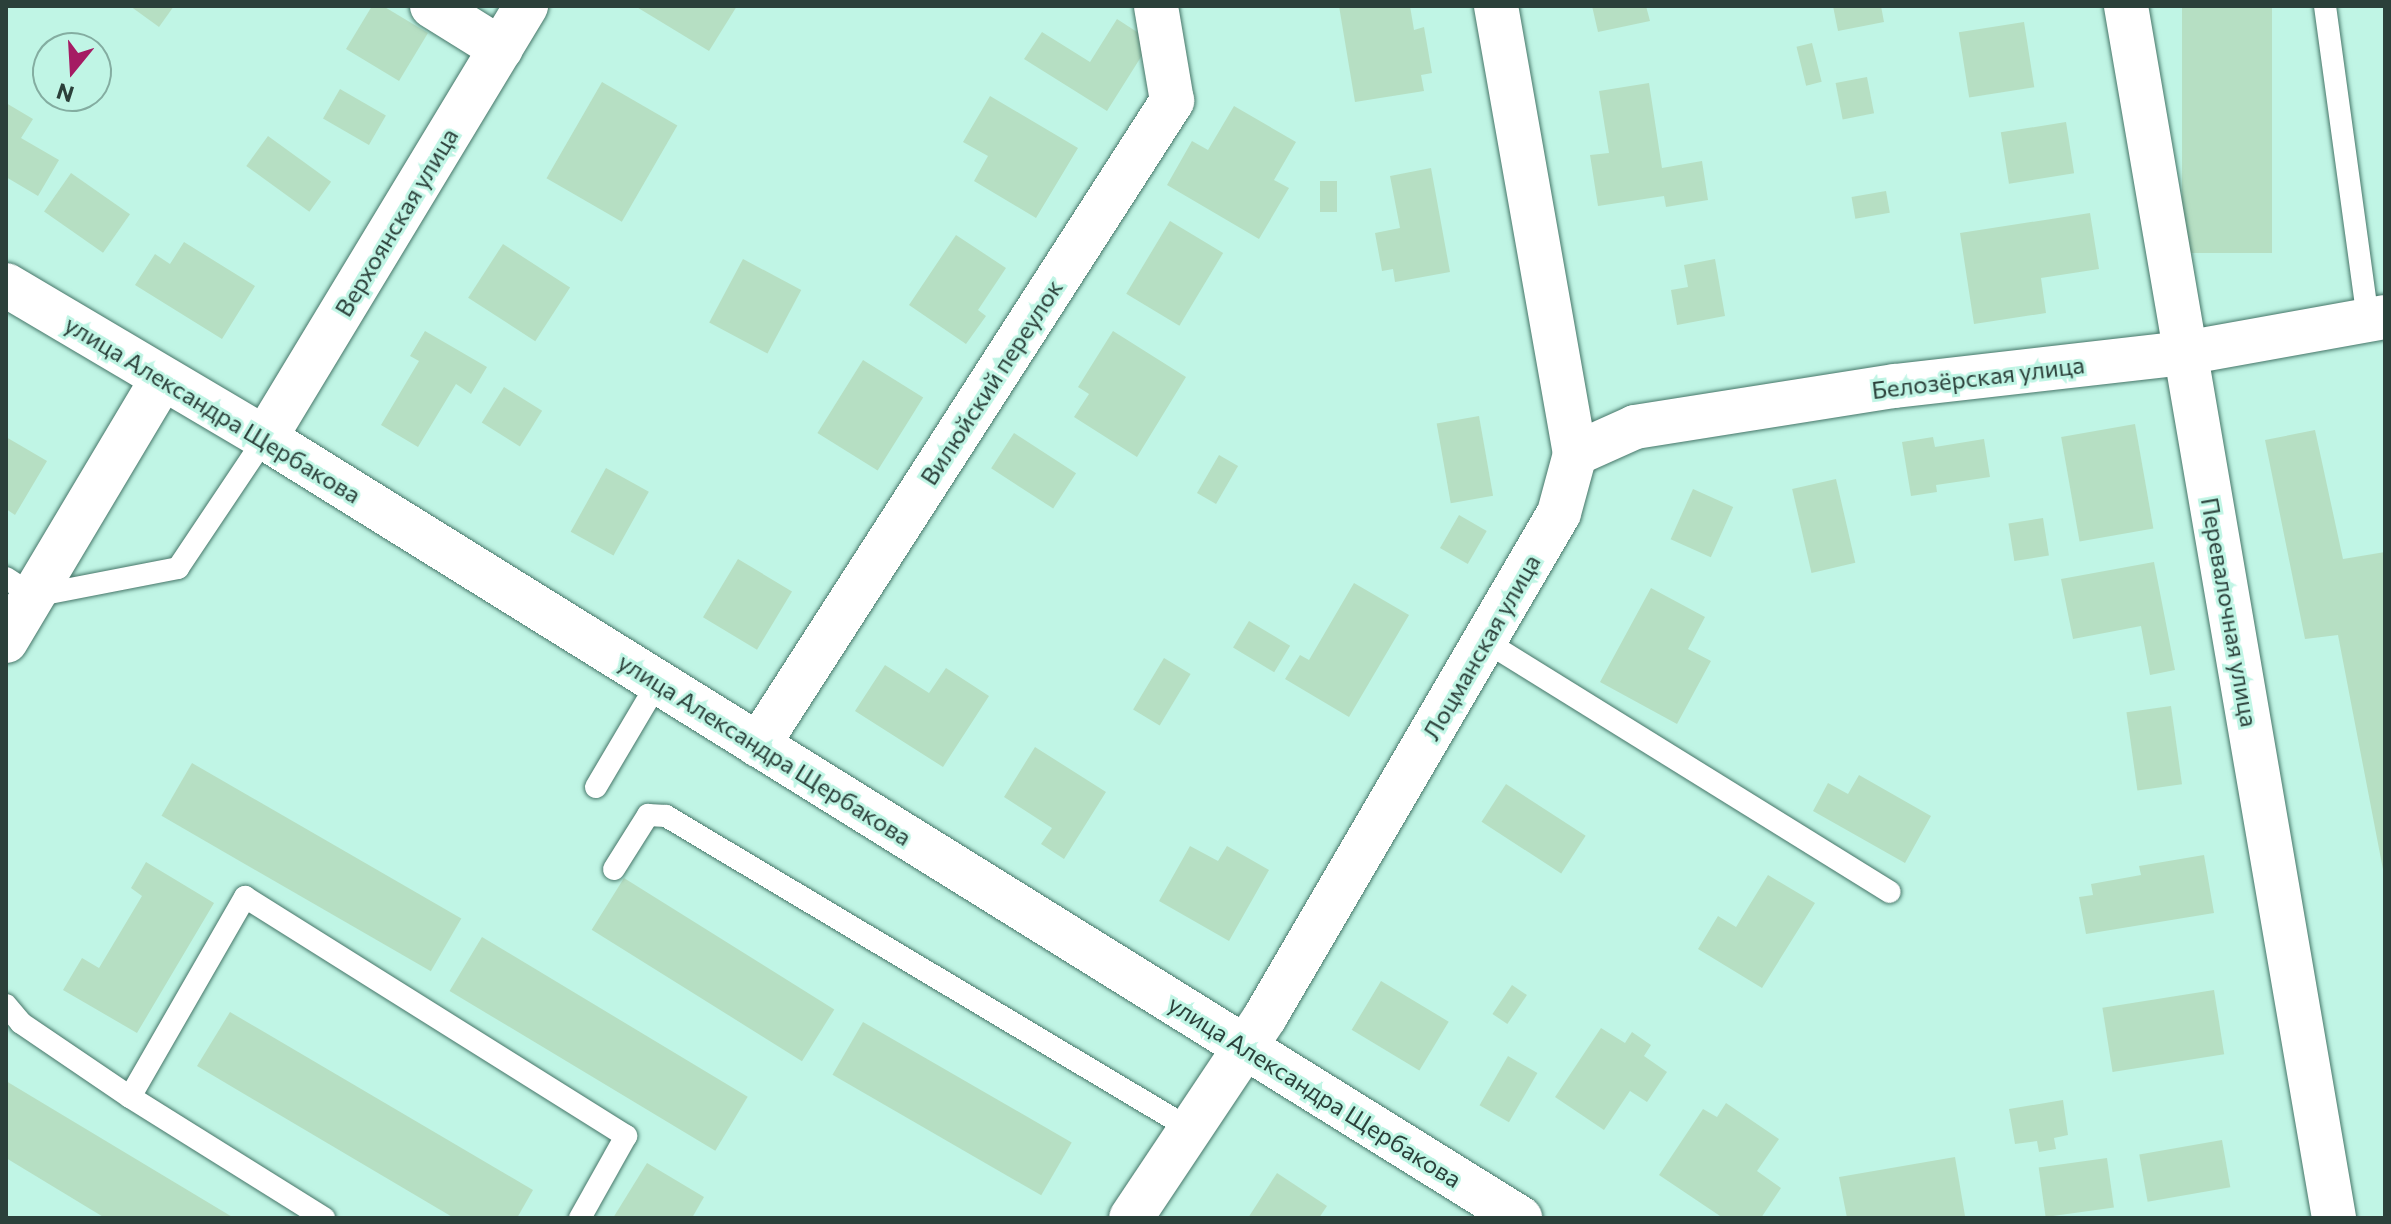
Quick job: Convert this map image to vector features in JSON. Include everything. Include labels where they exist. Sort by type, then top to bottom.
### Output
[{"type":"street","points":[[432,6],[501,49]]},
{"type":"street","name":"Верхоянская улица","points":[[265,438],[526,6]]},
{"type":"street","name":"Вилюйский переулок","points":[[758,745],[1172,101],[1156,6]]},
{"type":"street","name":"Лоцманская улица","points":[[1131,1218],[1246,1047],[1559,513],[1575,454],[1496,6]]},
{"type":"street","name":"Перевалочная улица","points":[[2126,6],[2334,1218]]},
{"type":"street","name":"улица Александра Щербакова","points":[[6,285],[265,438],[1520,1218]]},
{"type":"street","name":"Белозёрская улица","points":[[1575,454],[1635,427],[1895,386],[2185,353],[2376,318]]},
{"type":"street","points":[[6,641],[20,587],[162,379]]},
{"type":"lane","points":[[2325,6],[2376,318]]},
{"type":"lane","points":[[20,587],[178,568],[265,438]]},
{"type":"lane","points":[[1485,641],[1890,892]]},
{"type":"lane","points":[[596,787],[658,682]]},
{"type":"lane","points":[[614,869],[648,815],[666,816],[1192,1130]]},
{"type":"lane","points":[[130,1097],[245,897],[626,1136],[580,1218]]},
{"type":"lane","points":[[6,1005],[21,1023],[130,1097],[324,1218]]},
{"type":"building","points":[[130,6],[174,6],[159,27]]},
{"type":"building","points":[[372,6],[383,6],[428,33],[399,81],[346,49]]},
{"type":"building","points":[[635,6],[737,6],[709,51]]},
{"type":"building","points":[[1339,6],[1410,6],[1414,30],[1424,27],[1432,73],[1421,75],[1424,91],[1355,102]]},
{"type":"building","points":[[1592,6],[1646,6],[1650,21],[1598,32]]},
{"type":"building","points":[[1833,6],[1881,6],[1884,22],[1838,31]]},
{"type":"building","points":[[2182,6],[2272,6],[2272,253],[2182,253]]},
{"type":"building","points":[[1117,19],[1151,41],[1107,111],[1024,59],[1042,32],[1090,62]]},
{"type":"building","points":[[2024,22],[2034,87],[1969,98],[1959,32]]},
{"type":"building","points":[[1812,43],[1822,82],[1806,86],[1796,47]]},
{"type":"building","points":[[1867,77],[1874,113],[1843,119],[1836,83]]},
{"type":"building","points":[[602,82],[677,126],[622,222],[546,178]]},
{"type":"building","points":[[1649,83],[1662,168],[1702,161],[1708,200],[1666,207],[1664,196],[1598,206],[1590,155],[1609,153],[1599,91]]},
{"type":"building","points":[[340,89],[386,116],[369,145],[323,118]]},
{"type":"building","points":[[990,96],[1078,148],[1036,218],[974,181],[988,156],[963,142]]},
{"type":"building","points":[[6,103],[33,119],[21,138],[59,160],[38,196],[6,177]]},
{"type":"building","points":[[1234,106],[1296,142],[1274,180],[1289,188],[1259,239],[1167,185],[1192,141],[1208,150]]},
{"type":"building","points":[[2066,122],[2074,173],[2009,184],[2001,132]]},
{"type":"building","points":[[268,136],[331,182],[309,212],[246,166]]},
{"type":"building","points":[[1431,168],[1450,272],[1395,282],[1393,269],[1382,271],[1375,233],[1400,228],[1390,176]]},
{"type":"building","points":[[71,173],[130,214],[103,253],[44,212]]},
{"type":"building","points":[[1320,181],[1337,181],[1337,212],[1320,212]]},
{"type":"building","points":[[1886,191],[1890,213],[1855,219],[1852,197]]},
{"type":"building","points":[[2090,213],[2099,269],[2041,278],[2046,313],[1974,324],[1960,233]]},
{"type":"building","points":[[1170,221],[1223,253],[1179,326],[1126,294]]},
{"type":"building","points":[[956,235],[1006,268],[978,310],[986,316],[966,344],[909,305]]},
{"type":"building","points":[[184,242],[255,286],[222,339],[135,285],[155,254],[170,264]]},
{"type":"building","points":[[503,244],[570,288],[535,341],[468,298]]},
{"type":"building","points":[[743,259],[801,290],[767,354],[709,323]]},
{"type":"building","points":[[1715,259],[1725,316],[1677,325],[1671,290],[1688,287],[1684,265]]},
{"type":"building","points":[[425,331],[487,367],[471,394],[456,384],[418,447],[381,425],[419,361],[410,356]]},
{"type":"building","points":[[1113,331],[1186,377],[1137,457],[1074,417],[1089,394],[1078,387]]},
{"type":"building","points":[[863,360],[923,398],[878,471],[817,433]]},
{"type":"building","points":[[504,387],[542,411],[520,446],[482,423]]},
{"type":"building","points":[[1479,416],[1493,496],[1451,503],[1437,423]]},
{"type":"building","points":[[2135,424],[2153,528],[2080,541],[2061,437]]},
{"type":"building","points":[[2315,430],[2343,559],[2385,552],[2385,880],[2338,635],[2305,639],[2265,440]]},
{"type":"building","points":[[1014,433],[1076,473],[1053,509],[991,468]]},
{"type":"building","points":[[6,437],[47,461],[15,515],[6,509]]},
{"type":"building","points":[[1933,437],[1935,447],[1984,439],[1990,477],[1936,485],[1937,492],[1911,496],[1902,442]]},
{"type":"building","points":[[1219,455],[1238,466],[1216,504],[1197,493]]},
{"type":"building","points":[[606,468],[649,492],[613,556],[571,532]]},
{"type":"building","points":[[1836,479],[1855,563],[1811,573],[1792,489]]},
{"type":"building","points":[[1693,489],[1733,507],[1711,557],[1671,539]]},
{"type":"building","points":[[1459,515],[1487,531],[1468,564],[1440,548]]},
{"type":"building","points":[[2043,518],[2049,556],[2014,561],[2008,523]]},
{"type":"building","points":[[738,559],[792,591],[757,650],[703,617]]},
{"type":"building","points":[[2154,562],[2175,670],[2150,675],[2141,626],[2073,639],[2061,579]]},
{"type":"building","points":[[1354,583],[1409,615],[1349,717],[1285,679],[1300,655],[1309,660]]},
{"type":"building","points":[[1651,588],[1705,617],[1688,649],[1711,661],[1677,724],[1600,682]]},
{"type":"building","points":[[1249,621],[1290,646],[1274,672],[1233,648]]},
{"type":"building","points":[[1164,658],[1191,674],[1160,725],[1133,709]]},
{"type":"building","points":[[885,665],[929,693],[946,668],[989,696],[943,767],[855,711]]},
{"type":"building","points":[[2171,706],[2182,784],[2137,790],[2126,712]]},
{"type":"building","points":[[1035,747],[1106,792],[1064,859],[1041,844],[1052,828],[1004,797]]},
{"type":"building","points":[[192,763],[461,918],[431,971],[162,816]]},
{"type":"building","points":[[1859,775],[1931,816],[1905,863],[1813,811],[1828,783],[1848,794]]},
{"type":"building","points":[[1506,784],[1586,836],[1561,873],[1481,822]]},
{"type":"building","points":[[1190,846],[1218,861],[1227,846],[1269,870],[1229,941],[1159,901]]},
{"type":"building","points":[[2204,855],[2214,913],[2086,934],[2079,897],[2093,895],[2091,884],[2141,875],[2139,866]]},
{"type":"building","points":[[146,862],[214,903],[137,1033],[63,990],[82,958],[99,968],[142,896],[131,888]]},
{"type":"building","points":[[1768,875],[1815,903],[1762,988],[1698,949],[1718,916],[1736,927]]},
{"type":"building","points":[[624,878],[834,1009],[802,1061],[592,930]]},
{"type":"building","points":[[482,937],[748,1097],[715,1151],[450,991]]},
{"type":"building","points":[[1381,981],[1449,1022],[1419,1071],[1352,1030]]},
{"type":"building","points":[[1512,985],[1527,995],[1507,1024],[1492,1014]]},
{"type":"building","points":[[2214,990],[2224,1054],[2113,1072],[2102,1008]]},
{"type":"building","points":[[230,1012],[533,1190],[517,1218],[454,1218],[197,1066]]},
{"type":"building","points":[[863,1022],[1072,1142],[1041,1195],[832,1075]]},
{"type":"building","points":[[1601,1028],[1625,1043],[1632,1032],[1651,1045],[1644,1056],[1667,1072],[1647,1102],[1630,1091],[1604,1130],[1555,1097]]},
{"type":"building","points":[[1508,1056],[1537,1073],[1509,1122],[1480,1105]]},
{"type":"building","points":[[6,1081],[234,1218],[105,1218],[6,1158]]},
{"type":"building","points":[[2063,1100],[2068,1135],[2054,1138],[2056,1149],[2039,1152],[2037,1141],[2015,1144],[2009,1109]]},
{"type":"building","points":[[1726,1103],[1779,1139],[1757,1171],[1781,1188],[1761,1218],[1723,1218],[1659,1175],[1703,1109],[1717,1117]]},
{"type":"building","points":[[2222,1140],[2230,1187],[2148,1202],[2139,1155]]},
{"type":"building","points":[[1955,1157],[1965,1216],[1847,1218],[1839,1177]]},
{"type":"building","points":[[2107,1158],[2114,1208],[2046,1217],[2039,1168]]},
{"type":"building","points":[[647,1163],[704,1197],[692,1218],[613,1218]]},
{"type":"building","points":[[1277,1173],[1327,1206],[1319,1218],[1248,1218]]}]
